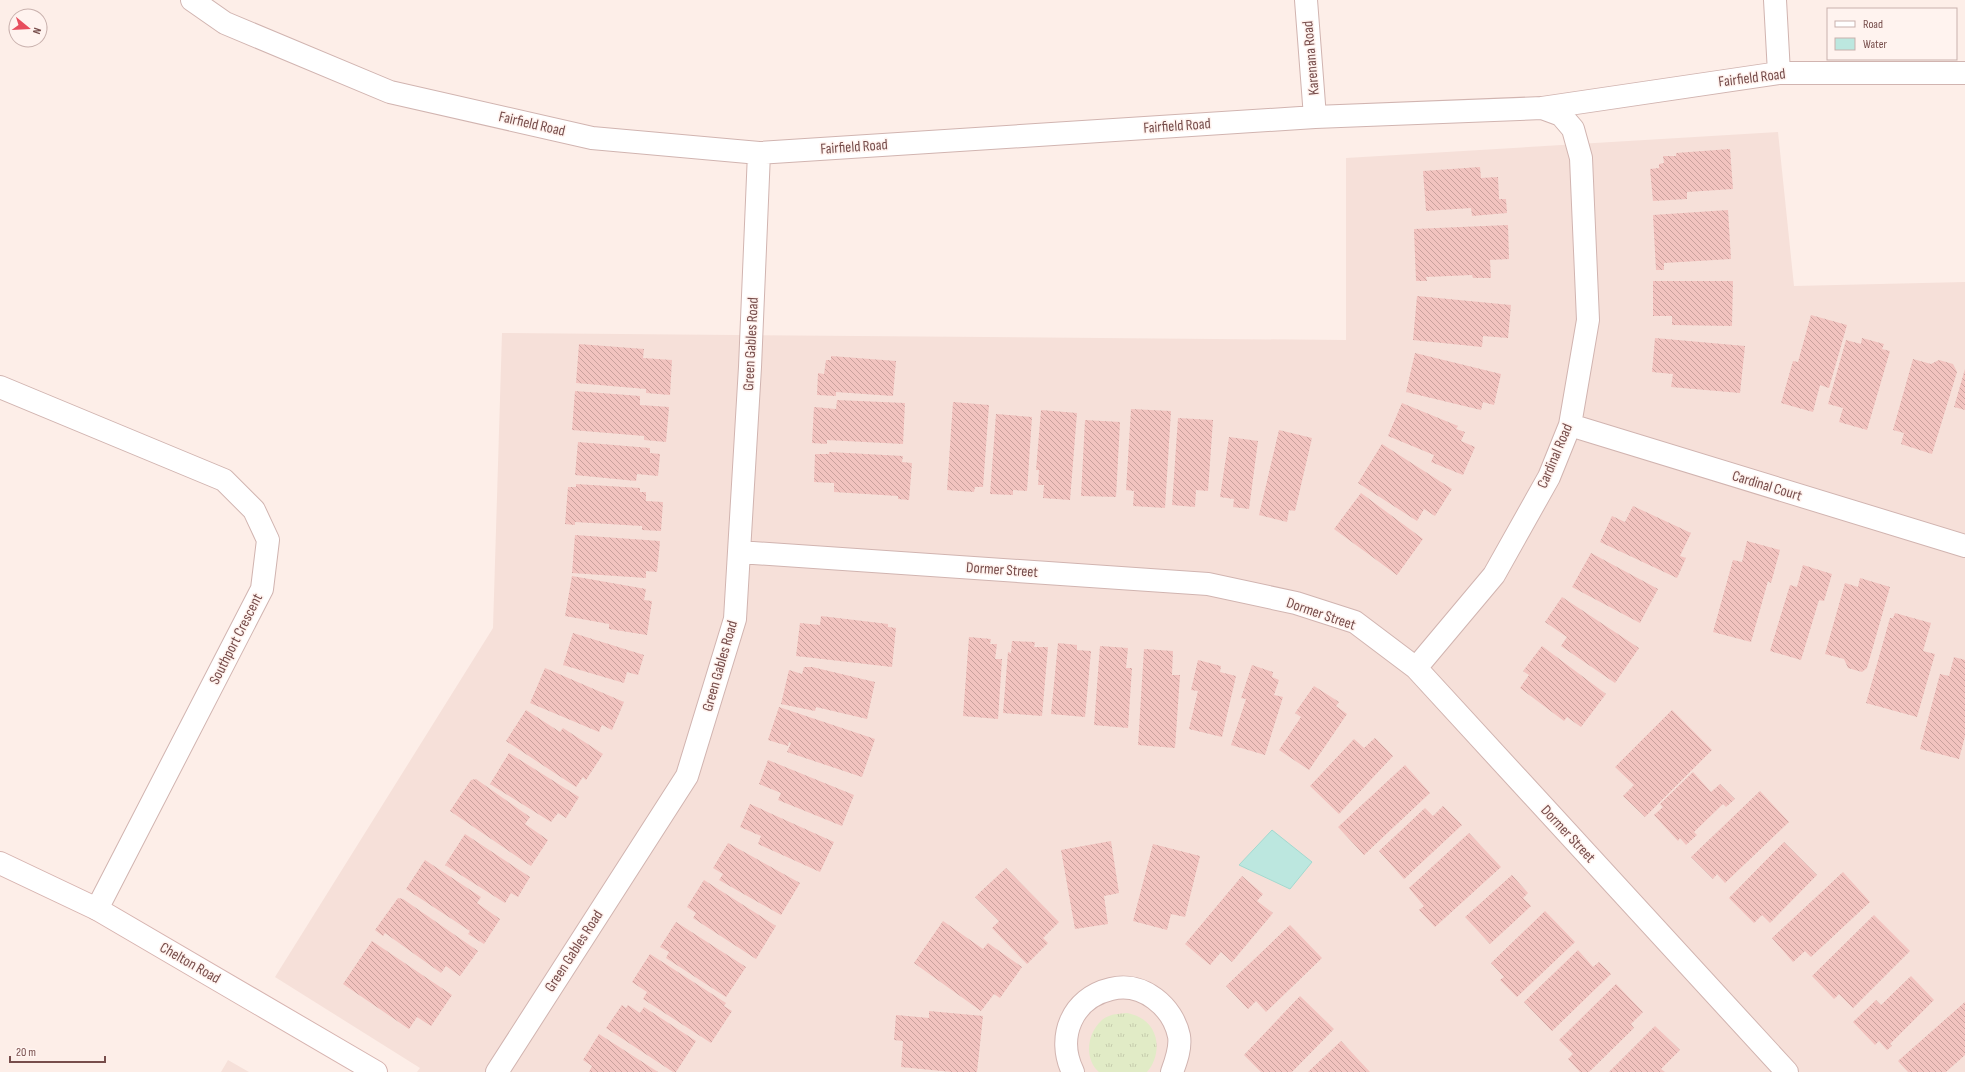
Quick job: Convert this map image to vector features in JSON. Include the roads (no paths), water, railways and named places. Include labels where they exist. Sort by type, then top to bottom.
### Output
[{"type":"street","name":"Fairfield Road","points":[[192,0],[225,23],[390,92],[592,138],[759,153],[1315,117],[1542,108],[1779,73],[1965,73]]},
{"type":"street","name":"Karenana Road","points":[[1306,0],[1315,117]]},
{"type":"street","points":[[1775,0],[1779,73]]},
{"type":"street","name":"Fairfield Road","points":[[1542,108],[1561,115],[1573,129],[1581,158]]},
{"type":"street","name":"Green Gables Road","points":[[497,1072],[687,776],[735,619],[750,367],[759,153]]},
{"type":"street","name":"Cardinal Road","points":[[1416,668],[1494,575],[1549,477],[1570,425],[1588,320],[1581,158]]},
{"type":"street","name":"Southport Crescent","points":[[0,387],[224,480],[254,510],[268,540],[262,589],[97,908]]},
{"type":"street","name":"Cardinal Court","points":[[1570,425],[1965,546]]},
{"type":"street","name":"Dormer Street","points":[[739,552],[1208,584],[1296,603],[1355,622],[1416,668],[1788,1072]]},
{"type":"street","name":"Chelton Road","points":[[0,863],[97,908],[376,1072]]},
{"type":"street","points":[[1073,1072],[1067,1060],[1065,1042],[1069,1023],[1080,1007],[1095,995],[1106,990],[1112,988],[1131,988],[1148,994],[1163,1005],[1174,1020],[1179,1038],[1178,1056],[1172,1072]]},
{"type":"water","points":[[1272,830],[1312,862],[1290,889],[1239,865]]}]
